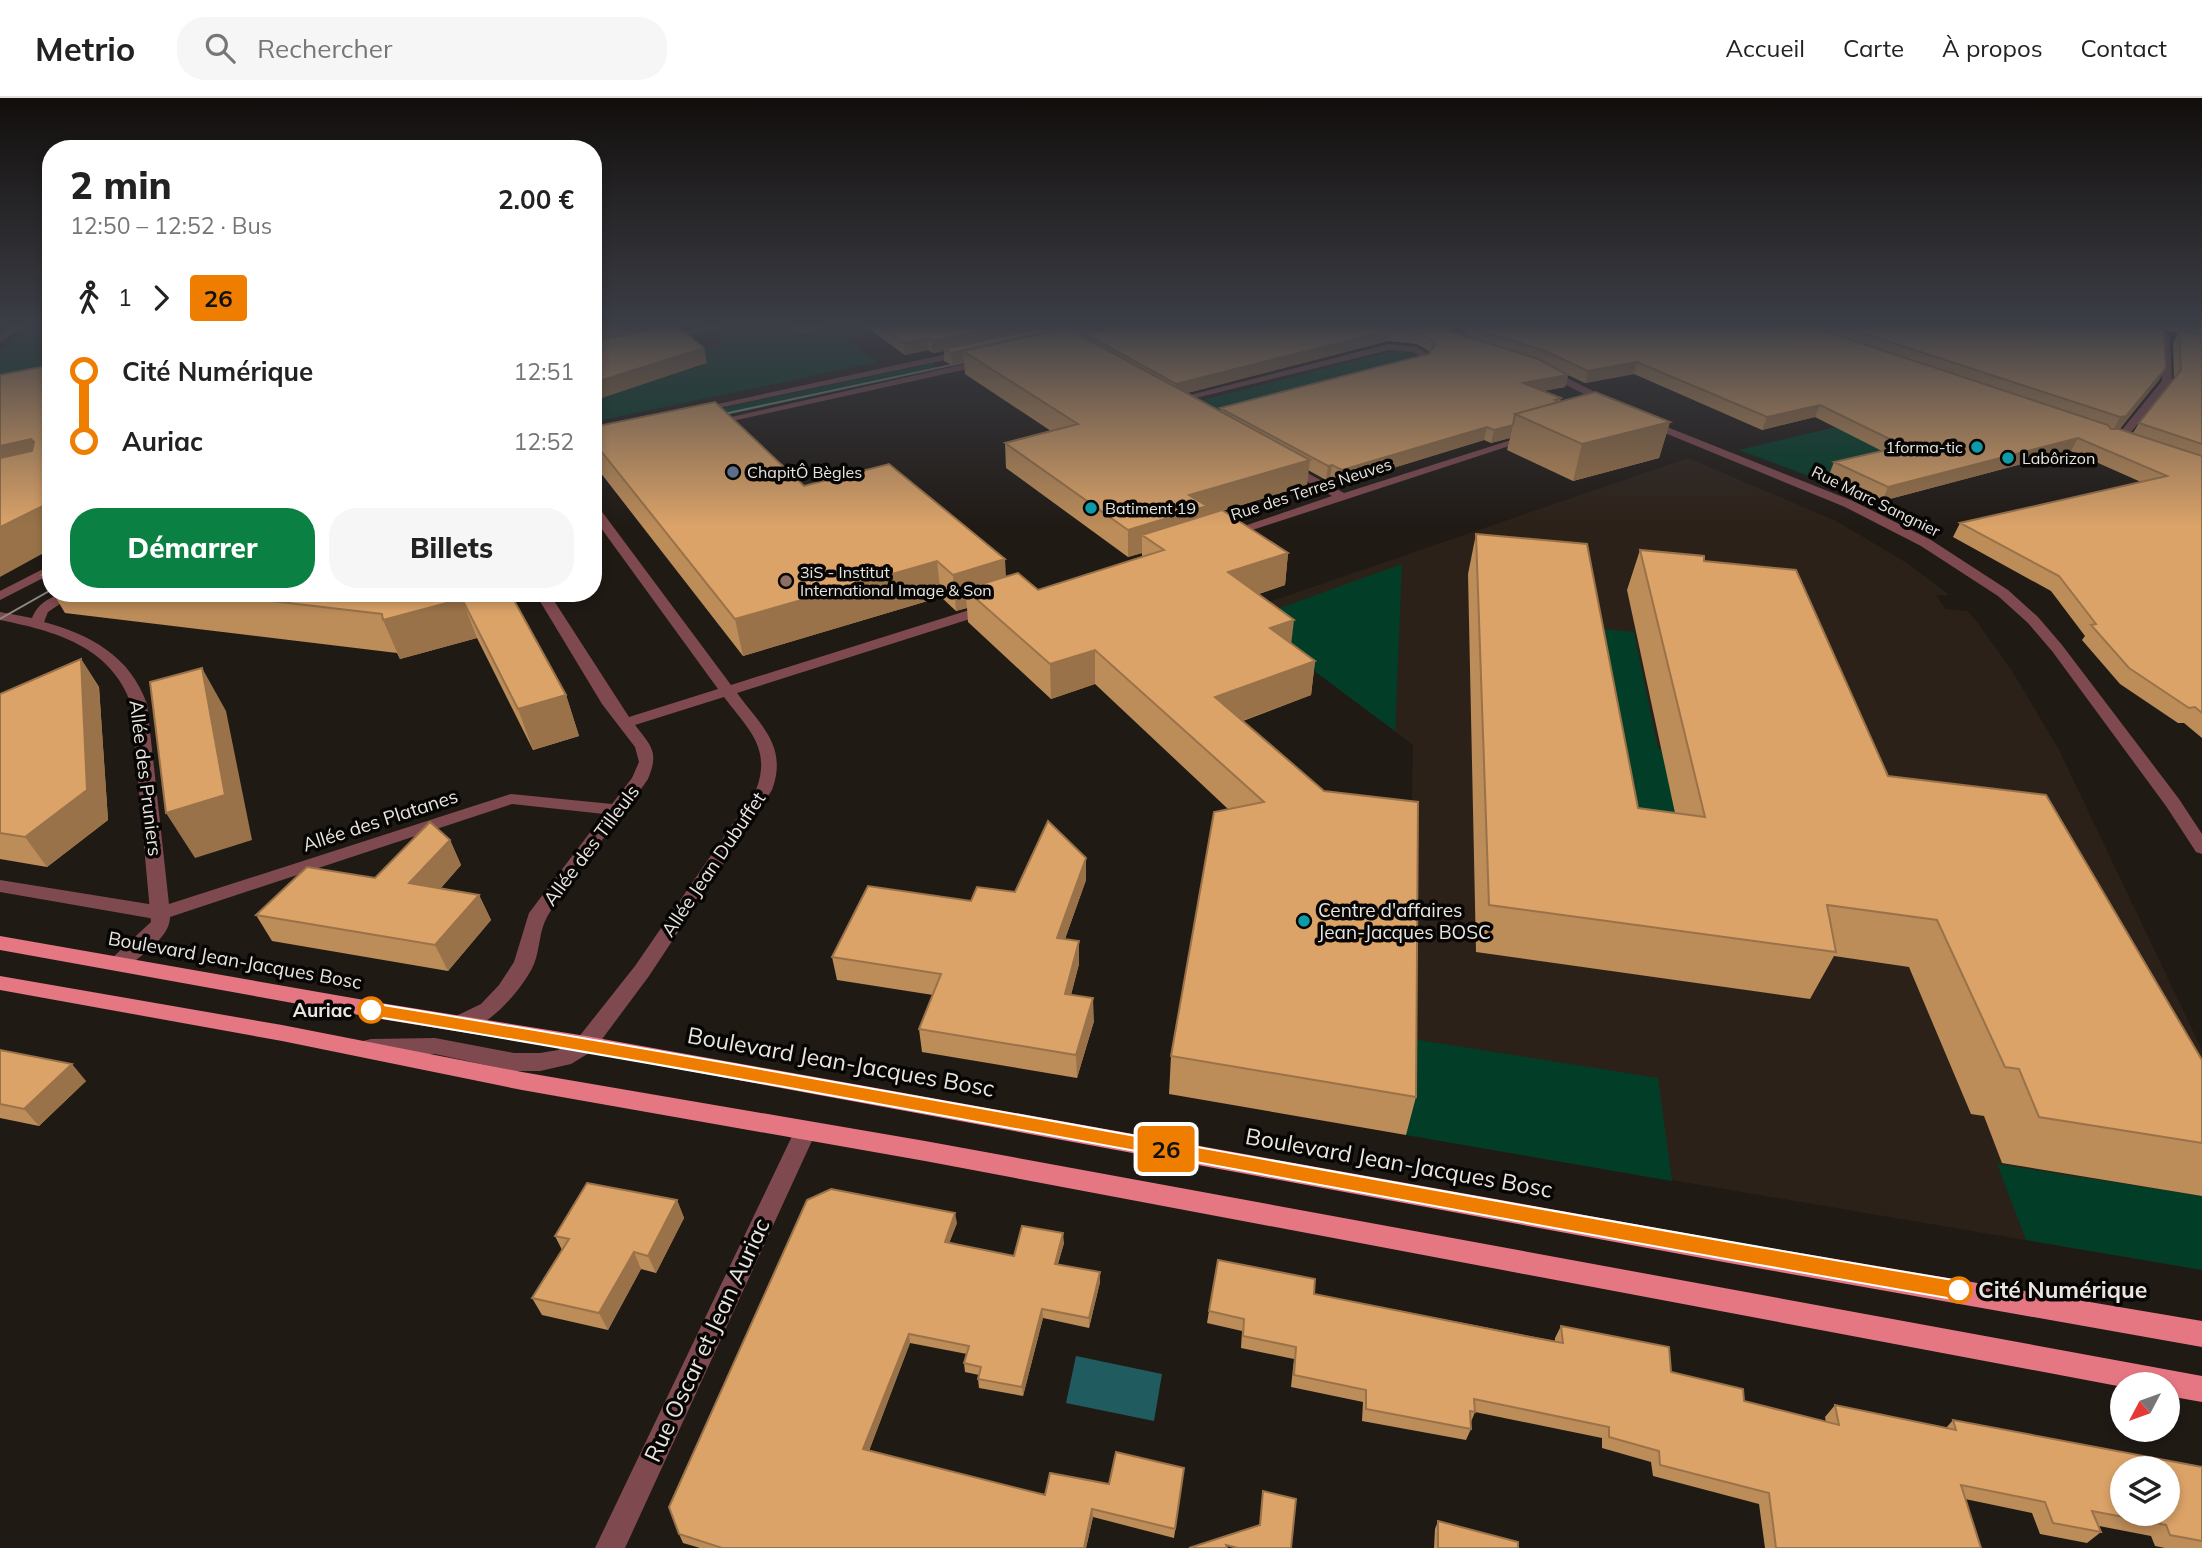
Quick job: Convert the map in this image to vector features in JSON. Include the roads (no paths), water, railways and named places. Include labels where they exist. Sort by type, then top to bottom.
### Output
[{"type":"main road","name":"Boulevard Jean-Jacques Bosc","points":[[0,943],[586,1044],[1729,1252],[2202,1334]]},
{"type":"main road","points":[[0,983],[357,1047],[522,1081],[925,1151],[2202,1390]]},
{"type":"street","points":[[688,412],[783,392]]},
{"type":"street","points":[[693,426],[851,392]]},
{"type":"street","points":[[1188,411],[1167,399],[1198,392]]},
{"type":"street","name":"Rue Marc Sangnier","points":[[1586,392],[1631,414],[1849,504],[1926,543],[2003,593],[2033,620],[2057,648],[2173,803],[2202,848]]},
{"type":"street","points":[[2108,436],[2125,433],[2159,392]]},
{"type":"street","points":[[1601,416],[1631,414]]},
{"type":"street","points":[[2095,432],[2133,445]]},
{"type":"street","name":"Rue des Terres Neuves","points":[[1210,539],[1544,433]]},
{"type":"street","points":[[1271,457],[1342,497]]},
{"type":"street","name":"Allée Jean Dubuffet","points":[[586,1044],[642,971],[764,790],[772,771],[771,755],[766,743],[602,520]]},
{"type":"street","points":[[0,596],[42,574]]},
{"type":"street","points":[[36,625],[42,610],[55,602]]},
{"type":"street","points":[[548,602],[610,704],[626,723],[1009,602]]},
{"type":"street","name":"Allée des Pruniers","points":[[0,616],[77,639],[101,652],[121,669],[133,686],[139,704],[161,913]]},
{"type":"street","name":"Allée des Tilleuls","points":[[458,1024],[488,1010],[506,990],[524,964],[536,918],[640,779],[648,762],[643,746],[626,723]]},
{"type":"street","name":"Allée des Platanes","points":[[161,913],[511,799],[616,810]]},
{"type":"street","points":[[0,886],[161,913],[161,922],[156,931],[118,964]]},
{"type":"street","points":[[357,1047],[435,1046],[514,1062],[540,1062],[563,1058],[586,1044]]},
{"type":"street","name":"Rue Oscar et Jean Auriac","points":[[610,1548],[806,1132]]},
{"type":"water","points":[[1076,1356],[1162,1374],[1154,1421],[1066,1403]]},
{"type":"tram line","points":[[710,417],[828,392]]},
{"type":"tram line","points":[[0,619],[42,595]]},
{"type":"place","name":"1forma-tic","points":[[1977,447]]},
{"type":"place","name":"Labôrizon","points":[[2008,458]]},
{"type":"place","name":"ChapitÔ Bègles","points":[[733,472]]},
{"type":"place","name":"Batiment 19","points":[[1091,508]]},
{"type":"place","name":"3iS - Institut International Image & Son","points":[[786,581]]},
{"type":"place","name":"Centre d'affaires Jean-Jacques BOSC","points":[[1304,921]]},
{"type":"place","name":"Auriac","points":[[371,1010]]},
{"type":"place","name":"Cité Numérique","points":[[1959,1290]]}]
